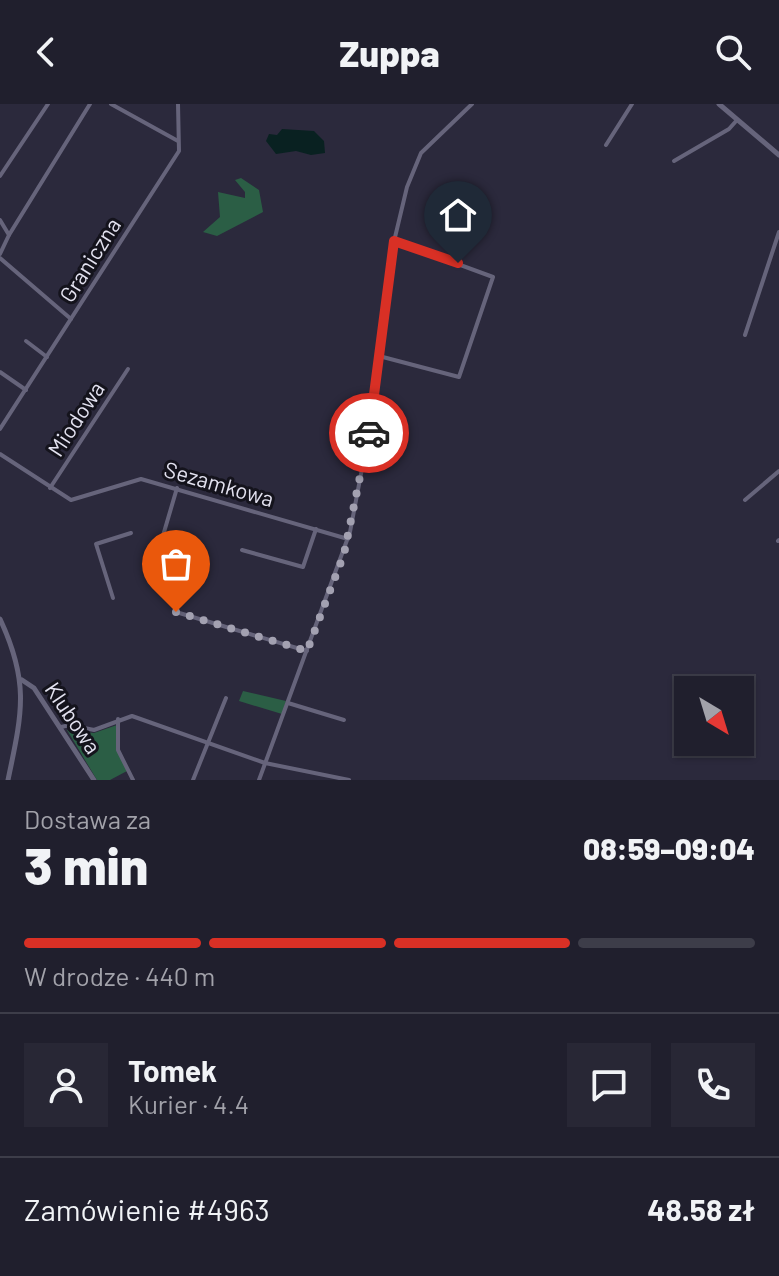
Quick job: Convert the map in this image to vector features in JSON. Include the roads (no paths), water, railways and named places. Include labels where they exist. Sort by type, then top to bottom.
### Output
[{"type":"street","points":[[0,176],[48,104]]},
{"type":"street","points":[[72,319],[0,256],[9,235],[90,104]]},
{"type":"street","points":[[111,104],[179,141]]},
{"type":"street","name":"Graniczna","points":[[1,427],[179,151],[178,104]]},
{"type":"street","points":[[259,780],[348,539],[379,356],[394,241],[407,187],[421,153],[472,104]]},
{"type":"street","points":[[606,145],[632,104]]},
{"type":"street","points":[[719,104],[779,155]]},
{"type":"street","points":[[674,161],[729,129],[737,120]]},
{"type":"street","points":[[0,220],[9,235]]},
{"type":"street","points":[[745,335],[779,232]]},
{"type":"street","points":[[379,356],[459,377],[493,277],[394,241]]},
{"type":"street","points":[[26,341],[47,357]]},
{"type":"street","name":"Miodowa","points":[[50,488],[128,369]]},
{"type":"street","points":[[0,372],[26,390]]},
{"type":"street","name":"Sezamkowa","points":[[0,454],[71,500],[141,479],[348,539]]},
{"type":"street","points":[[745,500],[779,471]]},
{"type":"street","points":[[162,539],[177,488]]},
{"type":"street","points":[[242,550],[303,567],[316,529]]},
{"type":"street","points":[[113,598],[96,544],[131,533]]},
{"type":"street","points":[[176,612],[307,651]]},
{"type":"street","points":[[0,619],[22,680],[21,709],[8,780]]},
{"type":"street","name":"Klubowa","points":[[22,680],[30,683],[94,780]]},
{"type":"street","points":[[193,780],[226,698]]},
{"type":"street","points":[[288,703],[344,720]]},
{"type":"street","points":[[61,727],[70,725],[94,730],[118,719],[139,718],[265,763],[349,780]]},
{"type":"street","points":[[118,719],[118,750],[133,780]]}]
